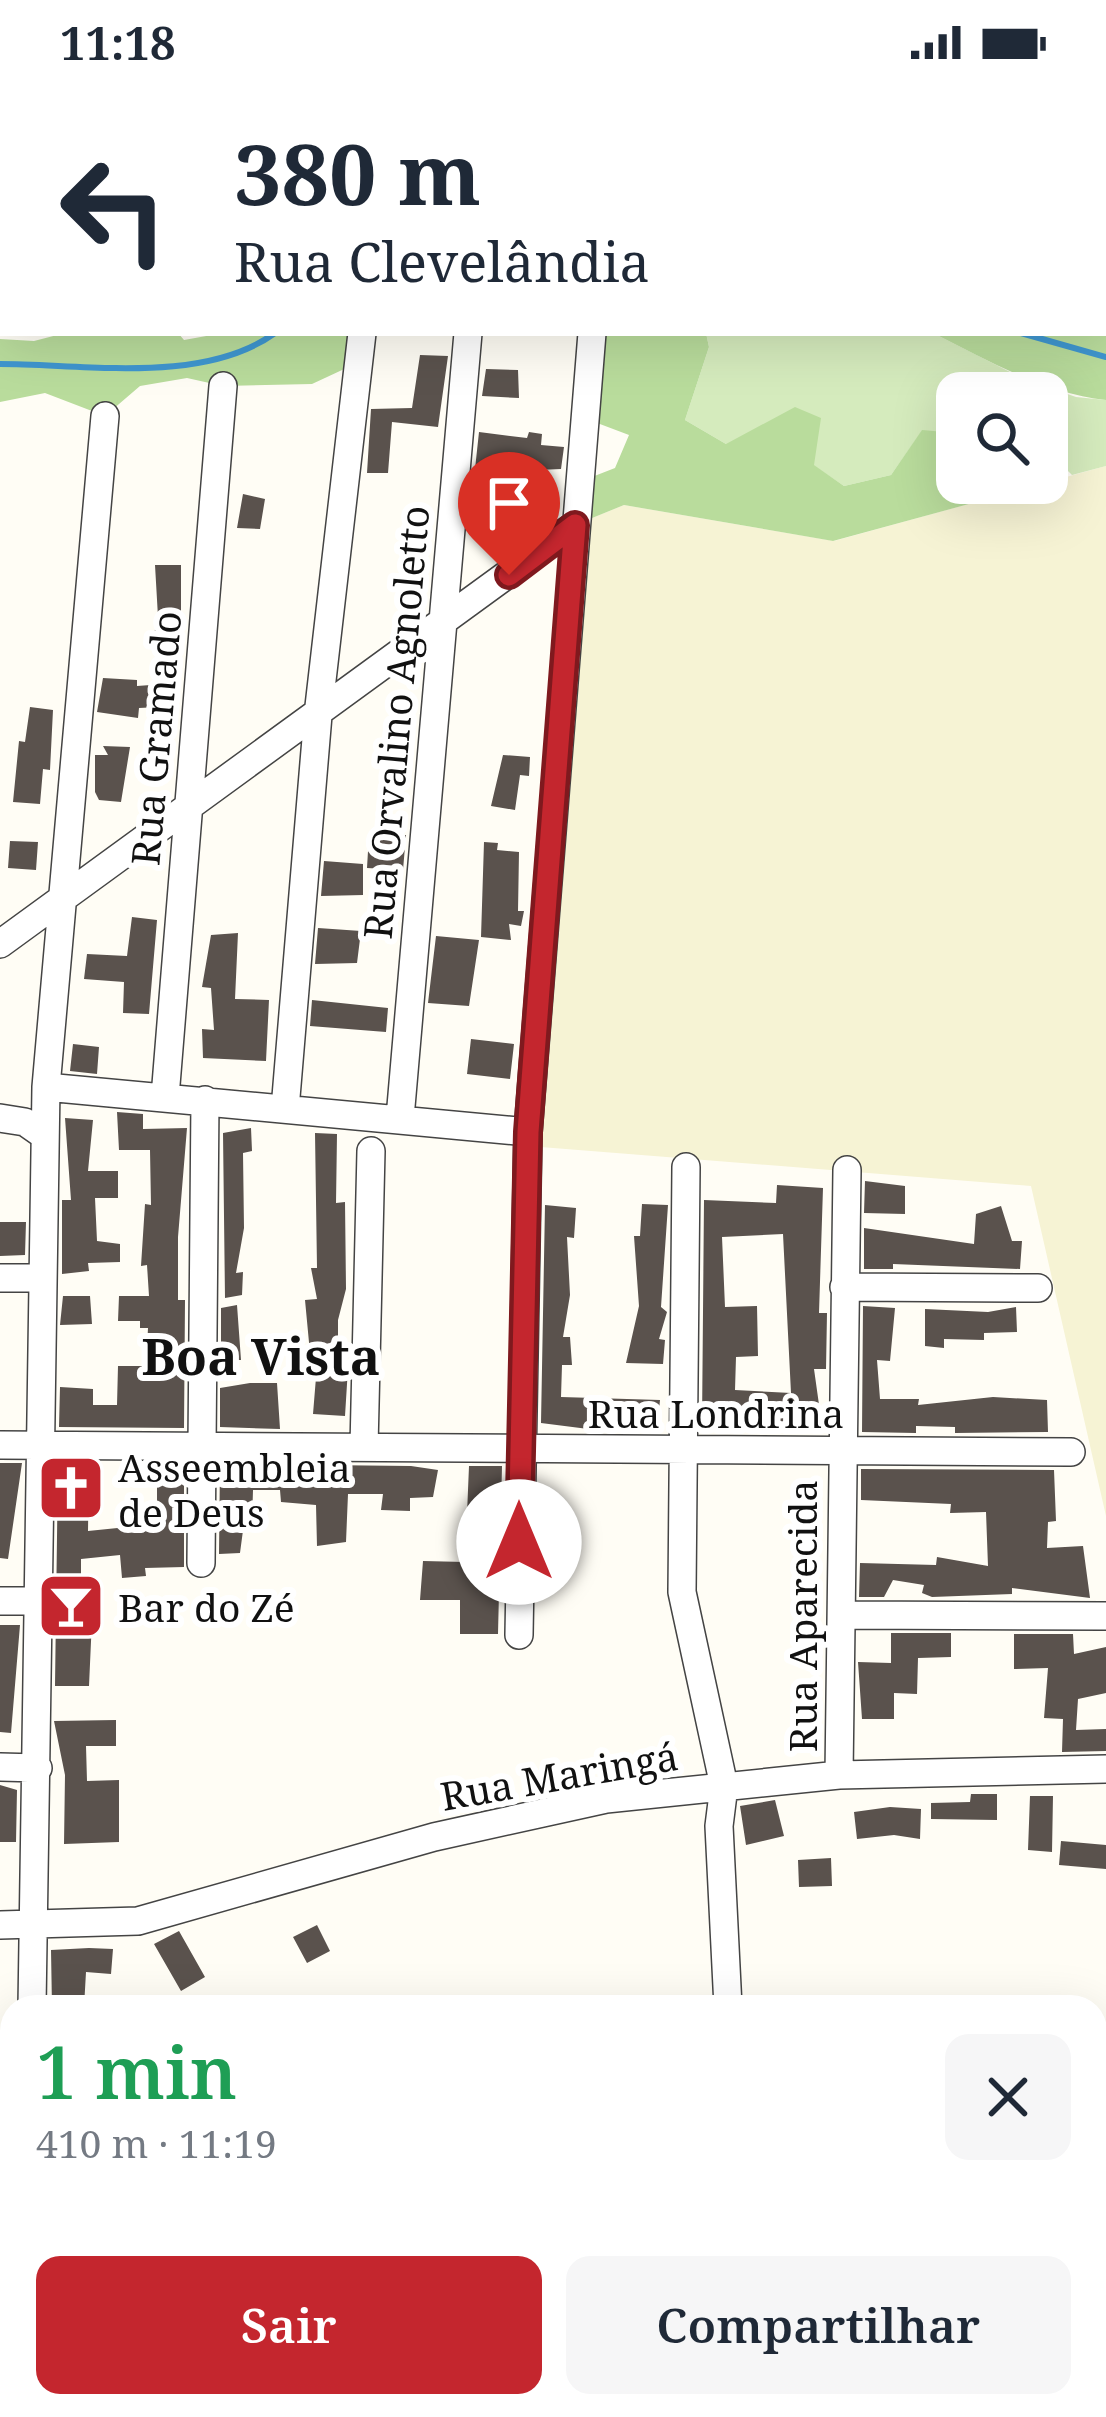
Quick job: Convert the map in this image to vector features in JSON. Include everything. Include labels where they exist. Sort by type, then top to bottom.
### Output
[{"type":"street","points":[[285,1109],[318,715],[361,336]]},
{"type":"street","name":"Rua Orvalino Agnoletto","points":[[400,1118],[468,336]]},
{"type":"street","points":[[519,1635],[528,1132],[592,336]]},
{"type":"street","name":"Rua Gramado","points":[[165,1097],[224,386]]},
{"type":"street","points":[[33,1995],[46,1087],[105,416]]},
{"type":"street","points":[[0,944],[575,525]]},
{"type":"street","points":[[46,1087],[528,1132]]},
{"type":"street","points":[[201,1563],[205,1100]]},
{"type":"street","points":[[0,1118],[26,1122],[45,1136]]},
{"type":"street","points":[[364,1447],[370,1151]]},
{"type":"street","points":[[686,1167],[682,1592],[724,1786],[719,1826],[727,1995]]},
{"type":"street","name":"Rua Aparecida","points":[[838,1775],[847,1170]]},
{"type":"street","points":[[0,1277],[41,1278]]},
{"type":"street","points":[[844,1287],[1038,1288]]},
{"type":"street","name":"Rua Londrina","points":[[0,1445],[1071,1452]]},
{"type":"street","points":[[0,1601],[40,1601]]},
{"type":"street","points":[[842,1615],[1106,1616]]},
{"type":"street","points":[[0,1767],[38,1768]]},
{"type":"street","name":"Rua Maringá","points":[[0,1924],[138,1921],[434,1837],[606,1799],[838,1775],[1106,1769]]},
{"type":"shaded area","points":[[1106,466],[1106,1516],[1031,1186],[528,1146],[575,525],[624,505],[834,541],[968,504],[1068,504],[1068,476]]},
{"type":"green space","points":[[53,336],[181,336],[184,340],[362,336],[355,364],[312,384],[223,386],[187,378],[140,386],[105,416],[45,393],[0,402],[0,339],[34,341]]},
{"type":"green space","points":[[592,336],[707,336],[709,347],[685,420],[726,444],[795,407],[821,418],[814,465],[844,486],[891,475],[922,430],[936,431],[936,504],[969,504],[833,541],[624,505],[575,525],[579,482],[615,468],[629,435],[584,418]]},
{"type":"green space","points":[[707,336],[939,336],[1010,372],[936,372],[936,432],[922,431],[891,475],[844,486],[813,465],[726,444],[685,420],[709,347]]},
{"type":"green space","points":[[939,336],[1106,336],[1106,400],[1068,392],[1068,372],[1012,372]]},
{"type":"green space","points":[[1068,394],[1106,400],[1106,466],[1072,475],[1068,471]]},
{"type":"building","points":[[420,355],[448,356],[438,427],[392,422],[388,473],[367,473],[371,409],[412,408]]},
{"type":"building","points":[[486,369],[518,370],[519,398],[482,396]]},
{"type":"building","points":[[479,432],[527,438],[529,432],[542,434],[541,445],[564,447],[561,469],[514,471],[514,500],[472,497]]},
{"type":"building","points":[[243,494],[265,499],[260,529],[237,528]]},
{"type":"building","points":[[155,565],[181,565],[181,640],[153,638],[158,617]]},
{"type":"building","points":[[103,678],[137,680],[137,686],[178,683],[179,706],[139,708],[138,718],[97,712]]},
{"type":"building","points":[[30,707],[53,710],[50,770],[43,769],[40,804],[13,802],[19,741],[25,742]]},
{"type":"building","points":[[103,746],[130,747],[121,802],[99,800],[95,792],[95,755],[108,755]]},
{"type":"building","points":[[503,755],[530,757],[529,776],[520,775],[515,810],[491,806]]},
{"type":"building","points":[[369,834],[406,835],[403,870],[367,868]]},
{"type":"building","points":[[10,841],[38,842],[36,870],[8,868]]},
{"type":"building","points":[[484,842],[498,843],[497,850],[519,852],[518,911],[524,911],[521,926],[509,924],[511,940],[481,937]]},
{"type":"building","points":[[324,861],[363,864],[363,895],[321,896]]},
{"type":"building","points":[[132,917],[157,920],[149,1014],[123,1013],[124,982],[84,979],[87,954],[127,956]]},
{"type":"building","points":[[318,928],[361,931],[357,963],[315,964]]},
{"type":"building","points":[[238,933],[235,999],[269,1000],[266,1061],[203,1058],[202,1029],[214,1030],[211,988],[202,987],[211,935]]},
{"type":"building","points":[[436,936],[479,940],[469,1006],[428,1003]]},
{"type":"building","points":[[312,1000],[388,1008],[386,1032],[310,1026]]},
{"type":"building","points":[[471,1039],[514,1044],[510,1079],[467,1074]]},
{"type":"building","points":[[73,1044],[99,1047],[97,1074],[70,1071]]},
{"type":"building","points":[[117,1112],[143,1114],[143,1129],[187,1128],[178,1237],[178,1300],[185,1300],[184,1428],[59,1427],[60,1387],[93,1389],[93,1405],[117,1405],[118,1366],[146,1366],[148,1328],[140,1328],[140,1321],[118,1321],[119,1296],[149,1296],[147,1265],[141,1266],[145,1204],[151,1205],[150,1150],[119,1150]]},
{"type":"building","points":[[65,1118],[93,1120],[88,1171],[118,1171],[118,1198],[95,1198],[97,1241],[120,1244],[120,1262],[88,1263],[89,1271],[62,1274],[62,1200],[71,1200]]},
{"type":"building","points":[[251,1128],[252,1151],[243,1153],[244,1228],[236,1273],[243,1272],[242,1295],[225,1298],[223,1133]]},
{"type":"building","points":[[315,1133],[337,1134],[336,1203],[345,1202],[346,1289],[338,1320],[338,1367],[348,1368],[345,1416],[313,1414],[318,1353],[310,1353],[305,1300],[317,1299],[311,1268],[317,1268]]},
{"type":"building","points":[[865,1181],[905,1186],[905,1214],[864,1213]]},
{"type":"building","points":[[777,1185],[823,1188],[819,1313],[827,1313],[826,1369],[814,1369],[822,1426],[785,1431],[702,1424],[704,1200],[776,1203]],"holes":[[[783,1234],[791,1393],[735,1390],[736,1357],[758,1356],[757,1306],[725,1307],[722,1237]]]},
{"type":"building","points":[[642,1204],[668,1205],[661,1307],[667,1312],[659,1339],[665,1340],[663,1364],[626,1363],[639,1306],[634,1236],[640,1236]]},
{"type":"building","points":[[545,1205],[576,1208],[574,1238],[567,1237],[570,1295],[563,1337],[570,1337],[572,1365],[562,1365],[561,1397],[660,1400],[658,1421],[597,1423],[596,1430],[541,1423]]},
{"type":"building","points":[[1001,1206],[1012,1241],[1022,1241],[1020,1269],[893,1264],[893,1269],[864,1269],[864,1228],[974,1244],[976,1214]]},
{"type":"building","points":[[0,1222],[26,1222],[25,1255],[0,1256]]},
{"type":"building","points":[[63,1296],[90,1296],[92,1324],[60,1325]]},
{"type":"building","points":[[237,1305],[241,1360],[221,1360],[221,1308]]},
{"type":"building","points":[[863,1306],[895,1308],[890,1361],[877,1360],[880,1399],[919,1399],[918,1405],[993,1397],[1047,1400],[1048,1432],[955,1433],[955,1427],[916,1426],[916,1433],[862,1432]]},
{"type":"building","points":[[1016,1307],[1017,1332],[984,1333],[984,1340],[944,1339],[944,1348],[925,1346],[925,1309],[988,1312]]},
{"type":"building","points":[[277,1383],[280,1429],[220,1427],[220,1388]]},
{"type":"building","points":[[0,1463],[22,1463],[8,1559],[0,1558]]},
{"type":"building","points":[[58,1463],[89,1464],[88,1531],[157,1524],[157,1469],[184,1467],[184,1567],[145,1568],[146,1576],[122,1578],[120,1555],[81,1559],[81,1597],[93,1597],[89,1686],[55,1686]]},
{"type":"building","points":[[220,1464],[438,1470],[433,1497],[410,1498],[410,1511],[381,1510],[383,1494],[348,1494],[346,1542],[317,1546],[316,1505],[281,1502],[280,1490],[253,1490],[252,1523],[244,1523],[240,1553],[219,1554]]},
{"type":"building","points":[[469,1466],[502,1466],[498,1634],[460,1634],[460,1600],[420,1600],[423,1561],[465,1562]]},
{"type":"building","points":[[861,1469],[1054,1470],[1056,1521],[1048,1522],[1047,1548],[1083,1546],[1090,1598],[1012,1588],[1012,1594],[932,1597],[922,1593],[924,1585],[893,1580],[884,1597],[859,1597],[860,1563],[936,1565],[937,1557],[988,1566],[986,1512],[950,1513],[951,1504],[861,1500]]},
{"type":"building","points":[[0,1625],[20,1625],[11,1733],[0,1732]]},
{"type":"building","points":[[891,1633],[951,1633],[951,1657],[918,1658],[917,1694],[894,1693],[894,1719],[862,1719],[858,1662],[891,1663]]},
{"type":"building","points":[[1014,1634],[1073,1634],[1074,1654],[1106,1647],[1106,1693],[1078,1699],[1076,1730],[1106,1729],[1106,1751],[1062,1752],[1063,1719],[1044,1718],[1048,1668],[1014,1669]]},
{"type":"building","points":[[116,1720],[116,1746],[86,1746],[87,1781],[119,1780],[119,1842],[64,1844],[65,1775],[54,1721]]},
{"type":"building","points":[[0,1785],[17,1790],[16,1842],[0,1842]]},
{"type":"building","points":[[971,1794],[997,1794],[997,1820],[931,1819],[931,1803],[970,1802]]},
{"type":"building","points":[[1030,1796],[1053,1796],[1052,1852],[1028,1850]]},
{"type":"building","points":[[775,1800],[784,1836],[746,1845],[740,1806]]},
{"type":"building","points":[[921,1809],[920,1839],[894,1835],[857,1839],[854,1812]]},
{"type":"building","points":[[1061,1841],[1106,1845],[1106,1869],[1059,1865]]},
{"type":"building","points":[[831,1858],[832,1886],[799,1887],[798,1860]]},
{"type":"building","points":[[317,1925],[330,1951],[307,1963],[293,1937]]},
{"type":"building","points":[[179,1931],[205,1977],[181,1991],[154,1944]]},
{"type":"building","points":[[113,1949],[111,1974],[86,1972],[85,1995],[52,1995],[51,1950]]},
{"type":"waterway","points":[[0,364],[178,366],[213,360],[270,336]]},
{"type":"waterway","points":[[1032,336],[1106,357]]},
{"type":"place","name":"Asseembleia de Deus","points":[[71,1488]]},
{"type":"place","name":"Bar do Zé","points":[[71,1606]]},
{"type":"district","name":"Boa Vista","points":[[261,1355]]},
{"type":"route","points":[[509,575],[575,525],[528,1132],[519,1542]]}]
